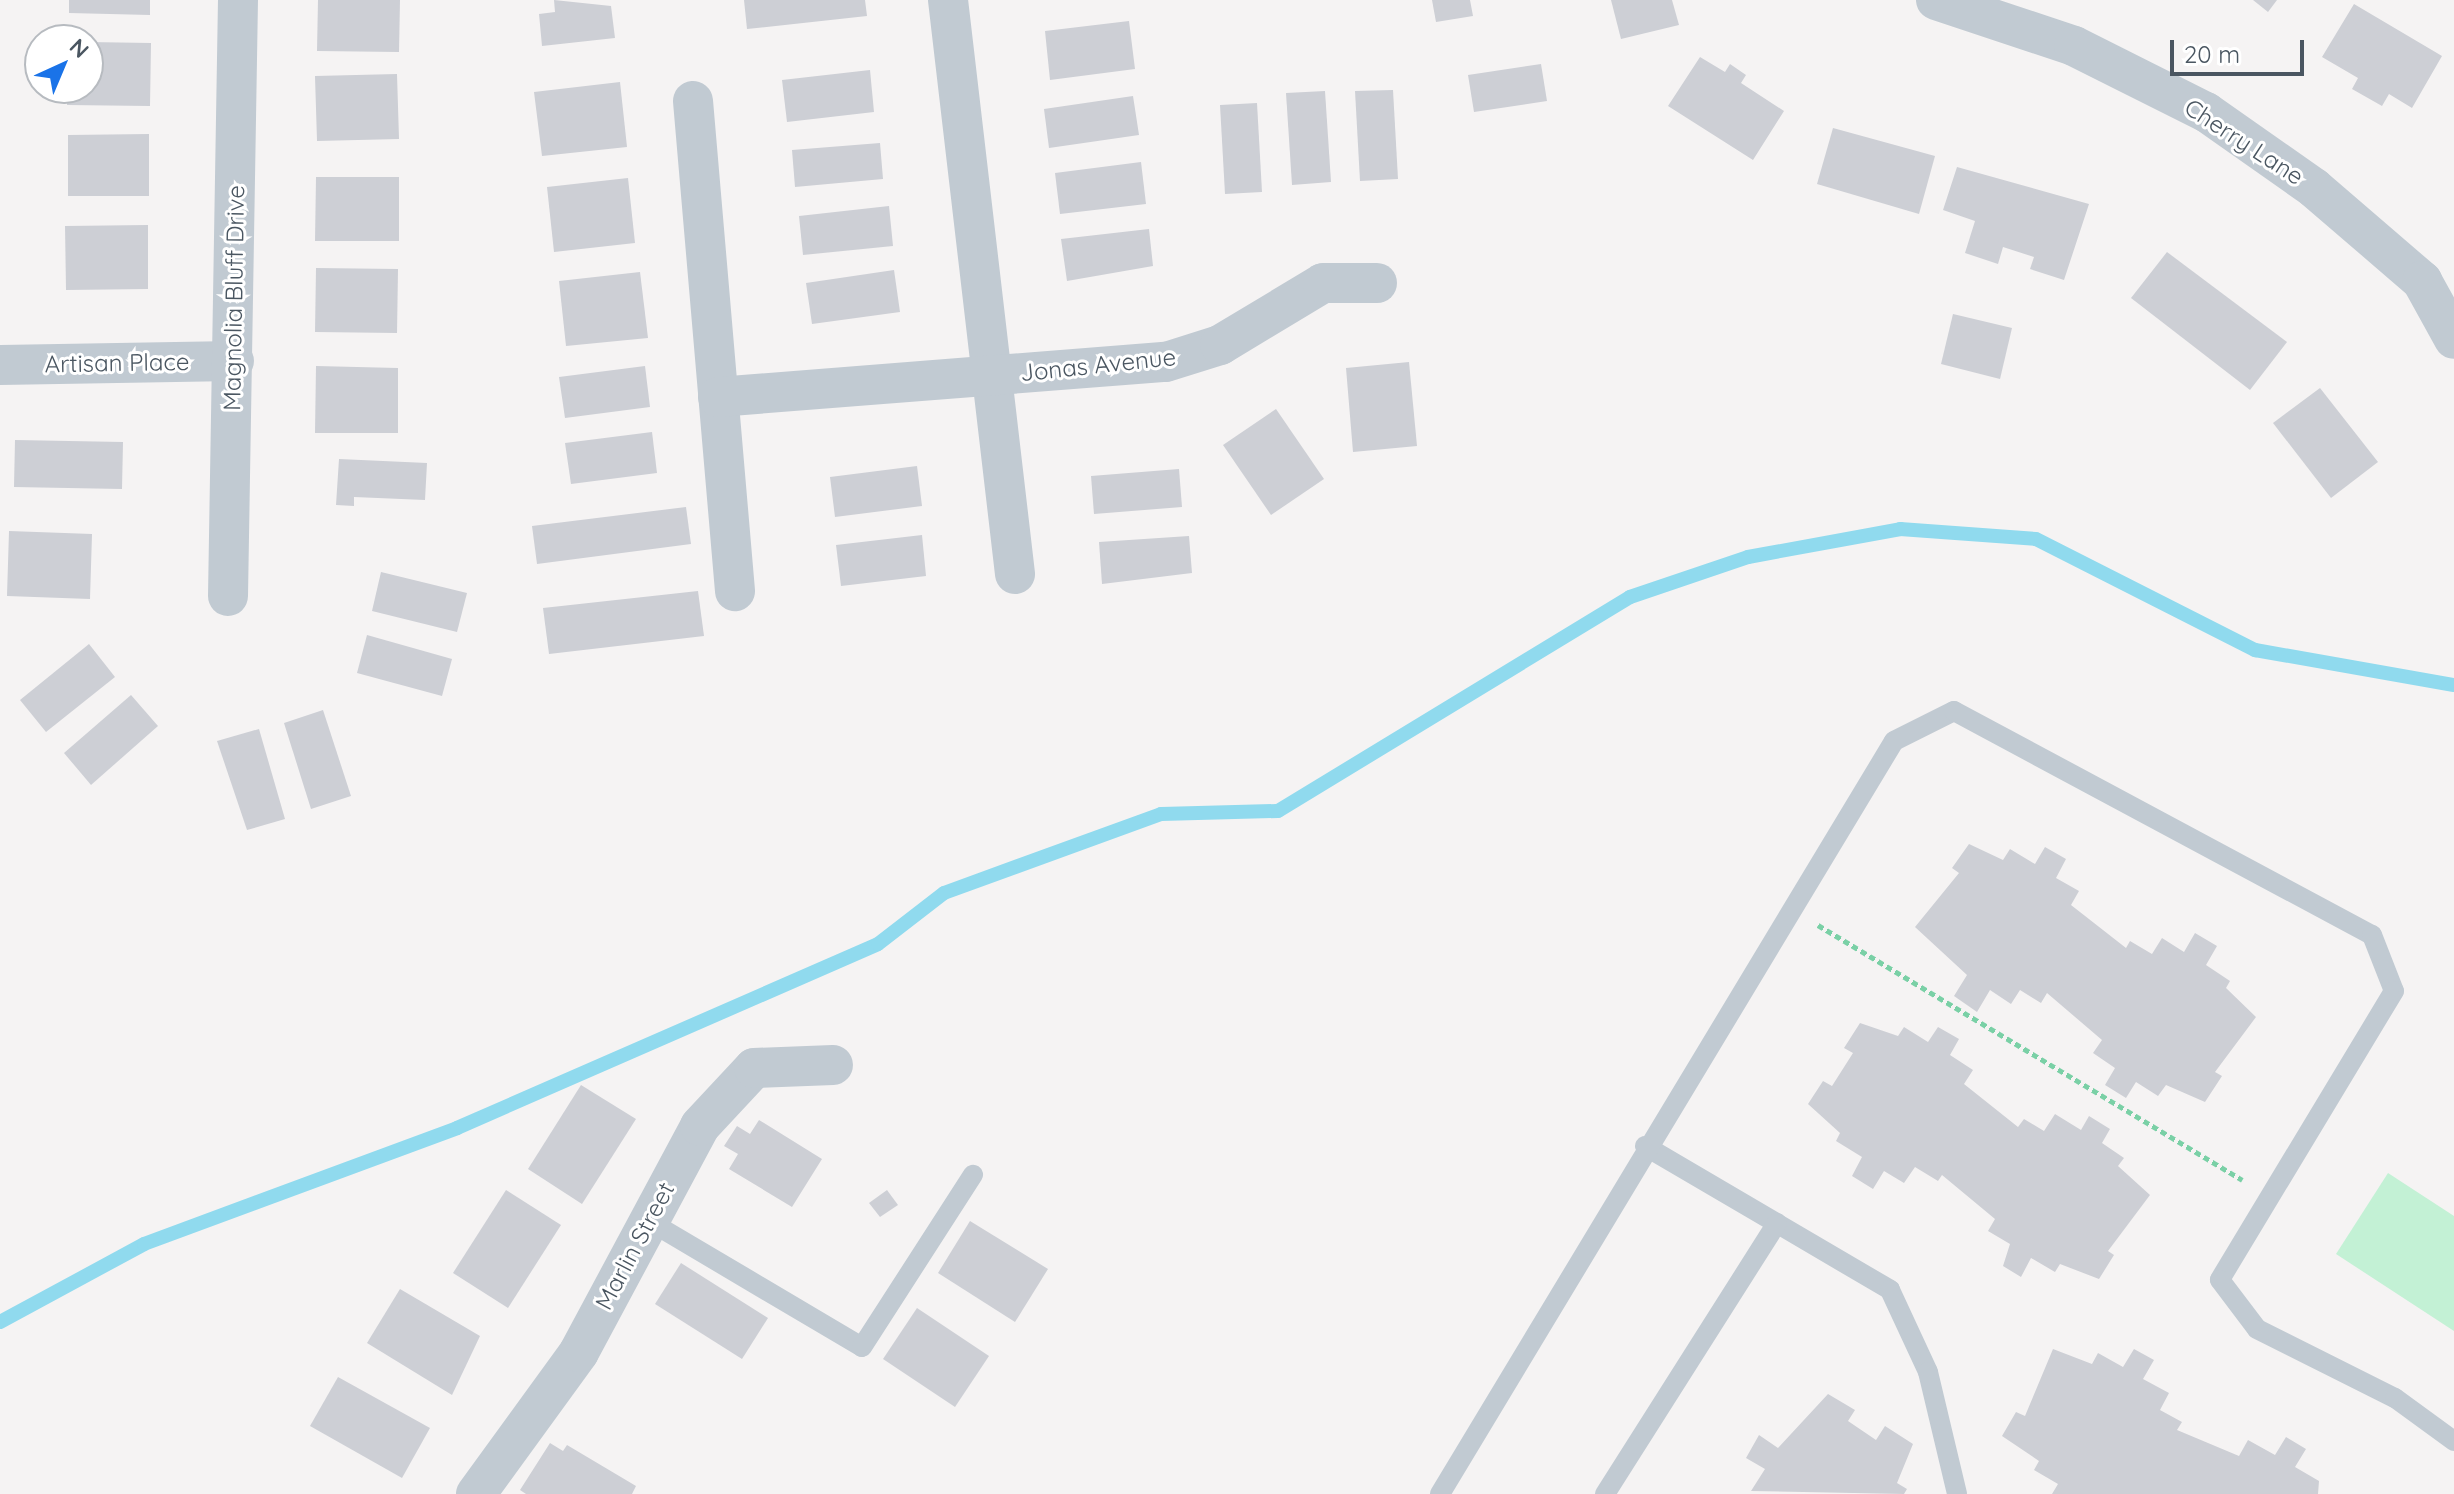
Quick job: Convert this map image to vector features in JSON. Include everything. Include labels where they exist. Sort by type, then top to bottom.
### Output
[{"type":"street","name":"Magnolia Bluff Drive","points":[[228,596],[238,0]]},
{"type":"street","name":"Jonas Avenue","points":[[948,0],[1015,574]]},
{"type":"street","name":"Cherry Lane","points":[[1936,0],[2074,46],[2206,112],[2314,188],[2422,281],[2454,339]]},
{"type":"street","points":[[693,101],[735,591]]},
{"type":"street","name":"Jonas Avenue","points":[[718,397],[1166,362],[1220,345],[1323,283],[1377,283]]},
{"type":"street","name":"Artisan Place","points":[[0,365],[234,361]]},
{"type":"street","name":"Marlin Street","points":[[476,1494],[579,1352],[700,1126],[754,1068],[833,1065]]},
{"type":"lane","points":[[1440,1494],[1645,1146],[1894,741],[1954,711],[2372,935],[2394,991],[2220,1280],[2257,1329],[2395,1398],[2454,1441]]},
{"type":"lane","points":[[1645,1146],[1890,1290],[1928,1372],[1957,1494]]},
{"type":"lane","points":[[649,1221],[862,1347],[973,1175]]},
{"type":"lane","points":[[1605,1494],[1777,1223]]},
{"type":"path","points":[[1790,910],[2270,1198]]},
{"type":"green space","points":[[2388,1173],[2454,1216],[2454,1331],[2336,1254]]},
{"type":"building","points":[[69,0],[150,0],[150,15],[69,13]]},
{"type":"building","points":[[318,0],[400,0],[399,52],[317,51]]},
{"type":"building","points":[[554,0],[611,6],[615,38],[542,46],[539,14],[555,12]]},
{"type":"building","points":[[744,0],[865,0],[867,16],[747,29]]},
{"type":"building","points":[[1432,0],[1470,0],[1473,16],[1436,22]]},
{"type":"building","points":[[1611,0],[1672,0],[1679,25],[1621,39]]},
{"type":"building","points":[[2253,0],[2277,0],[2268,12]]},
{"type":"building","points":[[2354,4],[2442,56],[2412,108],[2389,94],[2382,106],[2352,89],[2358,78],[2322,57]]},
{"type":"building","points":[[1129,21],[1135,69],[1050,80],[1045,31]]},
{"type":"building","points":[[104,42],[151,43],[150,106],[67,105],[104,104]]},
{"type":"building","points":[[1700,57],[1725,72],[1730,64],[1746,75],[1741,83],[1784,111],[1753,160],[1668,106]]},
{"type":"building","points":[[1541,64],[1547,101],[1474,112],[1468,75]]},
{"type":"building","points":[[870,70],[874,112],[787,122],[782,80]]},
{"type":"building","points":[[397,74],[399,139],[317,141],[315,76]]},
{"type":"building","points":[[620,82],[627,147],[542,156],[534,92]]},
{"type":"building","points":[[1393,90],[1398,179],[1360,181],[1355,91]]},
{"type":"building","points":[[1325,91],[1331,182],[1292,185],[1286,93]]},
{"type":"building","points":[[1133,96],[1139,135],[1049,148],[1044,109]]},
{"type":"building","points":[[1257,103],[1262,192],[1225,194],[1220,105]]},
{"type":"building","points":[[1833,128],[1935,156],[1919,214],[1817,184]]},
{"type":"building","points":[[149,134],[149,196],[68,196],[68,135]]},
{"type":"building","points":[[880,143],[883,179],[795,187],[792,150]]},
{"type":"building","points":[[1141,162],[1146,204],[1060,214],[1055,173]]},
{"type":"building","points":[[1957,167],[2089,204],[2064,280],[2030,269],[2034,257],[2003,247],[1998,264],[1965,253],[1975,221],[1943,210]]},
{"type":"building","points":[[316,177],[399,177],[399,241],[315,241]]},
{"type":"building","points":[[628,178],[635,243],[554,252],[547,187]]},
{"type":"building","points":[[889,206],[893,246],[803,255],[799,216]]},
{"type":"building","points":[[148,225],[148,289],[66,290],[65,226]]},
{"type":"building","points":[[1149,229],[1153,266],[1067,281],[1061,239]]},
{"type":"building","points":[[2167,252],[2287,342],[2250,390],[2131,298]]},
{"type":"building","points":[[316,268],[398,269],[397,333],[315,332]]},
{"type":"building","points":[[894,270],[900,312],[812,324],[806,283]]},
{"type":"building","points":[[640,272],[648,338],[566,346],[559,281]]},
{"type":"building","points":[[1953,314],[2012,328],[2000,379],[1941,364]]},
{"type":"building","points":[[1409,362],[1417,446],[1353,452],[1346,368]]},
{"type":"building","points":[[316,366],[398,368],[398,433],[315,433]]},
{"type":"building","points":[[645,366],[650,407],[565,418],[559,377]]},
{"type":"building","points":[[2320,388],[2378,462],[2331,498],[2273,423]]},
{"type":"building","points":[[1276,409],[1324,479],[1271,515],[1223,445]]},
{"type":"building","points":[[652,432],[657,473],[571,484],[565,443]]},
{"type":"building","points":[[15,440],[123,442],[122,489],[14,487]]},
{"type":"building","points":[[339,459],[427,463],[425,500],[354,497],[354,506],[336,505]]},
{"type":"building","points":[[917,466],[922,506],[835,517],[830,477]]},
{"type":"building","points":[[1179,469],[1182,507],[1094,514],[1091,476]]},
{"type":"building","points":[[686,507],[691,544],[537,564],[532,526]]},
{"type":"building","points":[[9,531],[92,534],[90,599],[7,596]]},
{"type":"building","points":[[922,535],[926,576],[841,586],[836,545]]},
{"type":"building","points":[[1189,536],[1192,573],[1102,584],[1099,542]]},
{"type":"building","points":[[381,572],[467,593],[457,632],[372,611]]},
{"type":"building","points":[[698,591],[704,636],[549,654],[543,608]]},
{"type":"building","points":[[367,635],[452,659],[442,696],[357,673]]},
{"type":"building","points":[[89,644],[115,677],[46,732],[20,700]]},
{"type":"building","points":[[131,695],[158,726],[91,785],[64,753]]},
{"type":"building","points":[[323,710],[351,796],[311,809],[284,723]]},
{"type":"building","points":[[259,729],[285,819],[247,830],[217,741]]},
{"type":"building","points":[[1969,844],[2003,860],[2010,849],[2035,864],[2045,847],[2066,859],[2056,878],[2079,891],[2071,905],[2126,948],[2130,941],[2152,954],[2162,938],[2184,952],[2195,933],[2217,946],[2206,965],[2230,981],[2226,988],[2256,1017],[2215,1072],[2222,1076],[2205,1102],[2166,1085],[2158,1096],[2136,1082],[2126,1098],[2105,1085],[2115,1068],[2093,1053],[2102,1040],[2047,993],[2041,1003],[2020,990],[2011,1004],[1990,990],[1977,1012],[1954,996],[1967,975],[1915,927],[1959,873],[1952,868]]},
{"type":"building","points":[[1860,1023],[1898,1036],[1904,1027],[1928,1042],[1938,1027],[1959,1039],[1950,1055],[1973,1070],[1964,1084],[2018,1127],[2024,1119],[2044,1131],[2055,1114],[2081,1130],[2089,1116],[2110,1129],[2102,1143],[2124,1158],[2118,1166],[2150,1195],[2108,1251],[2114,1255],[2099,1279],[2060,1264],[2055,1272],[2031,1258],[2021,1277],[2003,1266],[2010,1244],[1988,1231],[1995,1219],[1942,1175],[1938,1181],[1915,1167],[1904,1183],[1884,1171],[1873,1189],[1852,1176],[1862,1157],[1836,1141],[1840,1133],[1808,1104],[1823,1081],[1832,1086],[1853,1053],[1844,1048]]},
{"type":"building","points":[[581,1085],[636,1119],[582,1204],[528,1169]]},
{"type":"building","points":[[759,1120],[822,1159],[792,1207],[729,1169],[738,1154],[724,1146],[737,1126],[750,1134]]},
{"type":"building","points":[[506,1190],[561,1225],[508,1308],[453,1273]]},
{"type":"building","points":[[887,1190],[898,1205],[880,1217],[869,1203]]},
{"type":"building","points":[[970,1221],[1048,1269],[1015,1322],[938,1273]]},
{"type":"building","points":[[681,1263],[768,1318],[742,1359],[655,1304]]},
{"type":"building","points":[[400,1289],[480,1336],[452,1395],[367,1343]]},
{"type":"building","points":[[917,1308],[989,1356],[955,1407],[883,1359]]},
{"type":"building","points":[[2053,1349],[2092,1364],[2098,1353],[2123,1367],[2134,1349],[2154,1360],[2143,1379],[2169,1393],[2160,1410],[2182,1422],[2177,1430],[2239,1456],[2248,1440],[2275,1455],[2286,1437],[2306,1449],[2295,1467],[2319,1481],[2318,1494],[2052,1494],[2058,1484],[2034,1470],[2039,1461],[2002,1436],[2016,1412],[2025,1416]]},
{"type":"building","points":[[338,1377],[430,1428],[402,1478],[310,1426]]},
{"type":"building","points":[[1828,1394],[1855,1410],[1848,1421],[1876,1440],[1885,1426],[1913,1444],[1897,1483],[1907,1489],[1904,1494],[1751,1491],[1765,1469],[1746,1458],[1759,1435],[1778,1448]]},
{"type":"building","points":[[550,1443],[563,1451],[567,1445],[636,1486],[632,1494],[526,1494],[520,1490]]},
{"type":"waterway","points":[[0,1322],[144,1244],[457,1128],[878,944],[944,893],[1161,814],[1278,811],[1630,597],[1748,557],[1900,529],[2036,539],[2255,650],[2454,685]]}]
